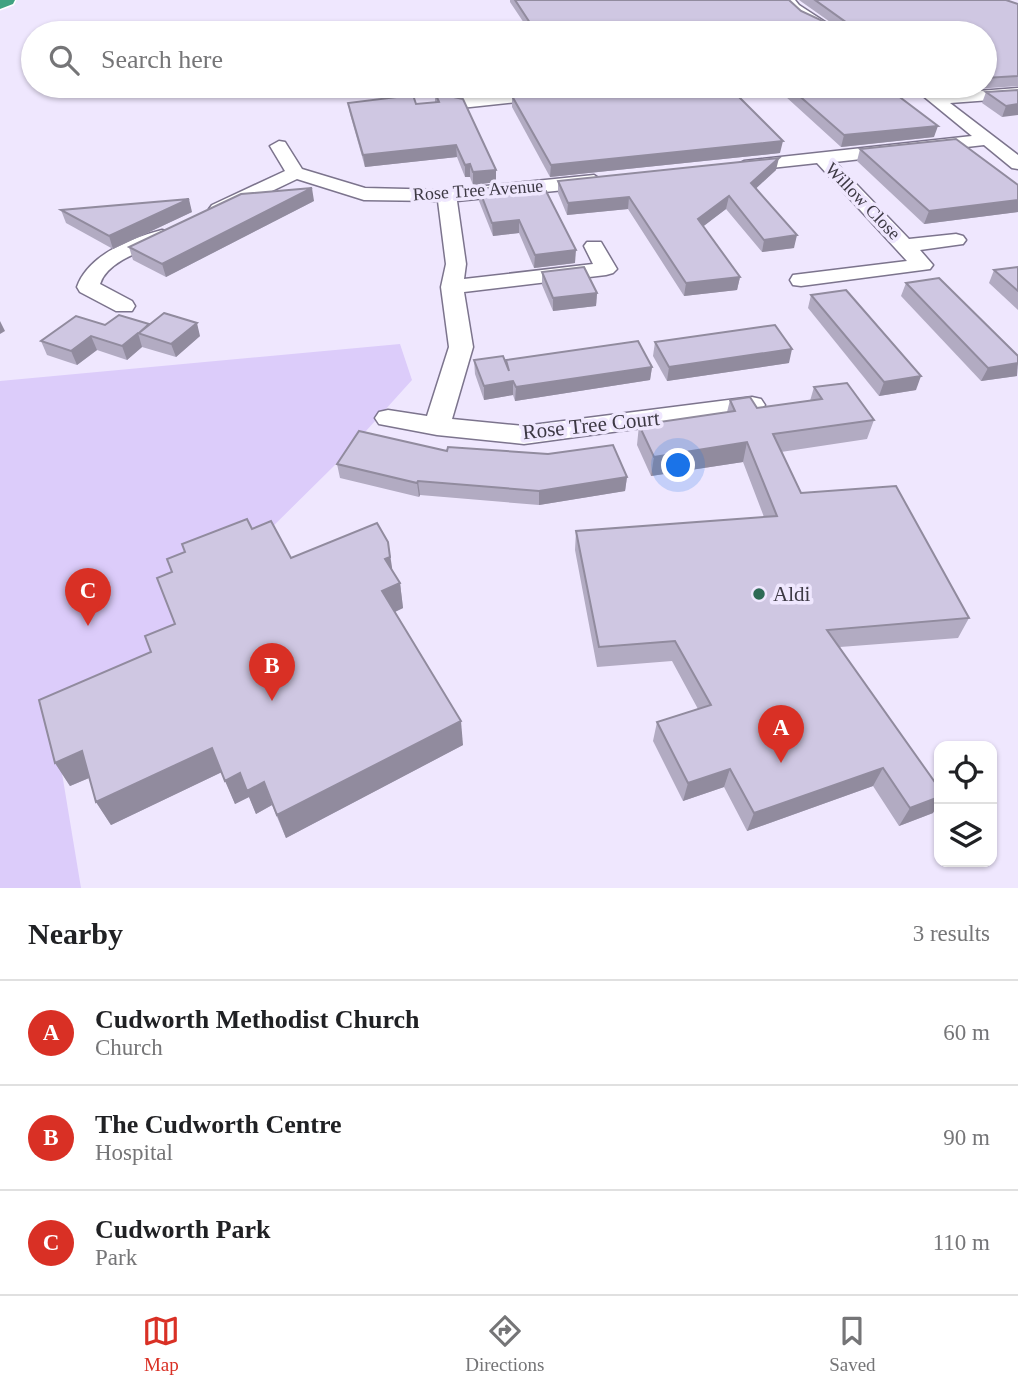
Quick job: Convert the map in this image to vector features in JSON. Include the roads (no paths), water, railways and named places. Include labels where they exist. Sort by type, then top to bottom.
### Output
[{"type":"highway","points":[[0,3],[6,0]]},
{"type":"street","points":[[789,0],[794,8],[815,21]]},
{"type":"street","points":[[997,95],[1018,93]]},
{"type":"street","points":[[459,98],[461,103],[511,98]]},
{"type":"street","points":[[938,99],[951,98]]},
{"type":"street","points":[[938,99],[1018,164]]},
{"type":"street","points":[[728,167],[987,140]]},
{"type":"street","points":[[205,216],[296,173],[279,146]]},
{"type":"street","name":"Willow Close","points":[[801,280],[923,265],[822,158]]},
{"type":"street","name":"Rose Tree Avenue","points":[[296,173],[364,194],[447,196],[617,178]]},
{"type":"street","points":[[437,426],[461,347],[452,288],[456,264],[447,196]]},
{"type":"street","points":[[124,306],[88,287],[89,277],[98,266],[181,227]]},
{"type":"street","name":"Willow Close","points":[[905,245],[956,240]]},
{"type":"street","points":[[452,288],[606,269],[594,247]]},
{"type":"street","name":"Rose Tree Court","points":[[388,418],[524,435],[752,405]]},
{"type":"place","name":"Aldi","points":[[759,594]]},
{"type":"place","name":"Cudworth Park","points":[[88,626]]},
{"type":"place","name":"The Cudworth Centre","points":[[272,701]]},
{"type":"place","name":"Cudworth Methodist Church","points":[[781,763]]}]
